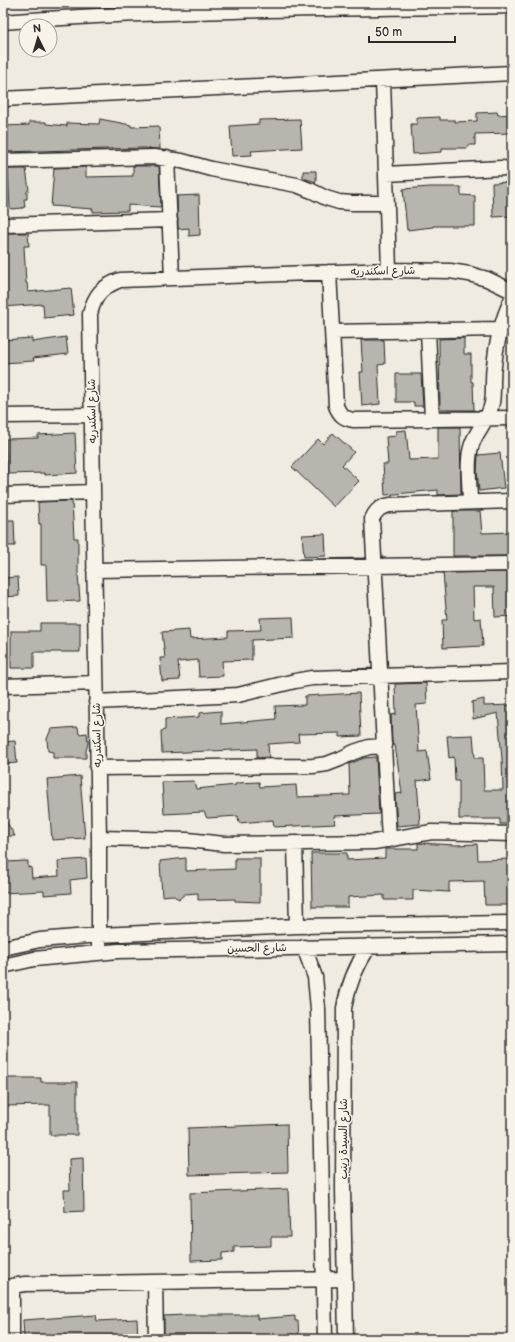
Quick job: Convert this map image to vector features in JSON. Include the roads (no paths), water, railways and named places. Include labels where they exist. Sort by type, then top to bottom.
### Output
[{"type":"street","points":[[3,22],[205,8],[512,6]]},
{"type":"street","points":[[3,99],[512,73]]},
{"type":"street","points":[[383,80],[389,270]]},
{"type":"street","points":[[3,161],[140,156],[167,158],[211,169],[297,185],[339,202],[387,202]]},
{"type":"street","points":[[167,158],[172,278]]},
{"type":"street","points":[[386,174],[502,168],[512,169]]},
{"type":"street","points":[[3,226],[170,220]]},
{"type":"street","name":"شارع اسكندريه","points":[[99,952],[99,838],[90,314],[93,302],[100,292],[109,284],[120,280],[389,270],[450,271],[469,274],[487,279],[512,291]]},
{"type":"street","points":[[329,272],[336,406],[339,413],[345,418],[352,420],[512,418]]},
{"type":"street","points":[[470,502],[469,454],[472,444],[492,403],[494,366],[500,329],[512,298]]},
{"type":"street","points":[[332,332],[500,329]]},
{"type":"street","points":[[428,330],[432,418]]},
{"type":"street","points":[[3,416],[92,415]]},
{"type":"street","points":[[3,495],[93,492]]},
{"type":"street","points":[[389,840],[372,519],[375,512],[382,506],[512,501]]},
{"type":"street","points":[[94,570],[512,564]]},
{"type":"street","points":[[96,702],[238,695],[312,678],[512,672]]},
{"type":"street","points":[[3,686],[96,683]]},
{"type":"street","points":[[97,768],[314,766],[327,764],[369,747],[384,746]]},
{"type":"street","points":[[99,838],[188,840],[224,844],[374,842],[432,832],[512,834]]},
{"type":"street","points":[[295,843],[297,926]]},
{"type":"street","name":"شارع الحسين","points":[[3,948],[40,940],[99,935],[297,926],[512,923]]},
{"type":"street","name":"شارع الحسين","points":[[3,966],[34,959],[99,952],[512,944]]},
{"type":"street","name":"شارع السيدة زينب","points":[[346,1339],[343,1189],[344,1008],[352,975],[369,946]]},
{"type":"street","name":"شارع السيدة زينب","points":[[304,947],[315,977],[318,1010],[325,1339]]},
{"type":"street","points":[[12,1339],[7,1287],[25,1284],[345,1279]]},
{"type":"street","points":[[155,1282],[156,1339]]}]
